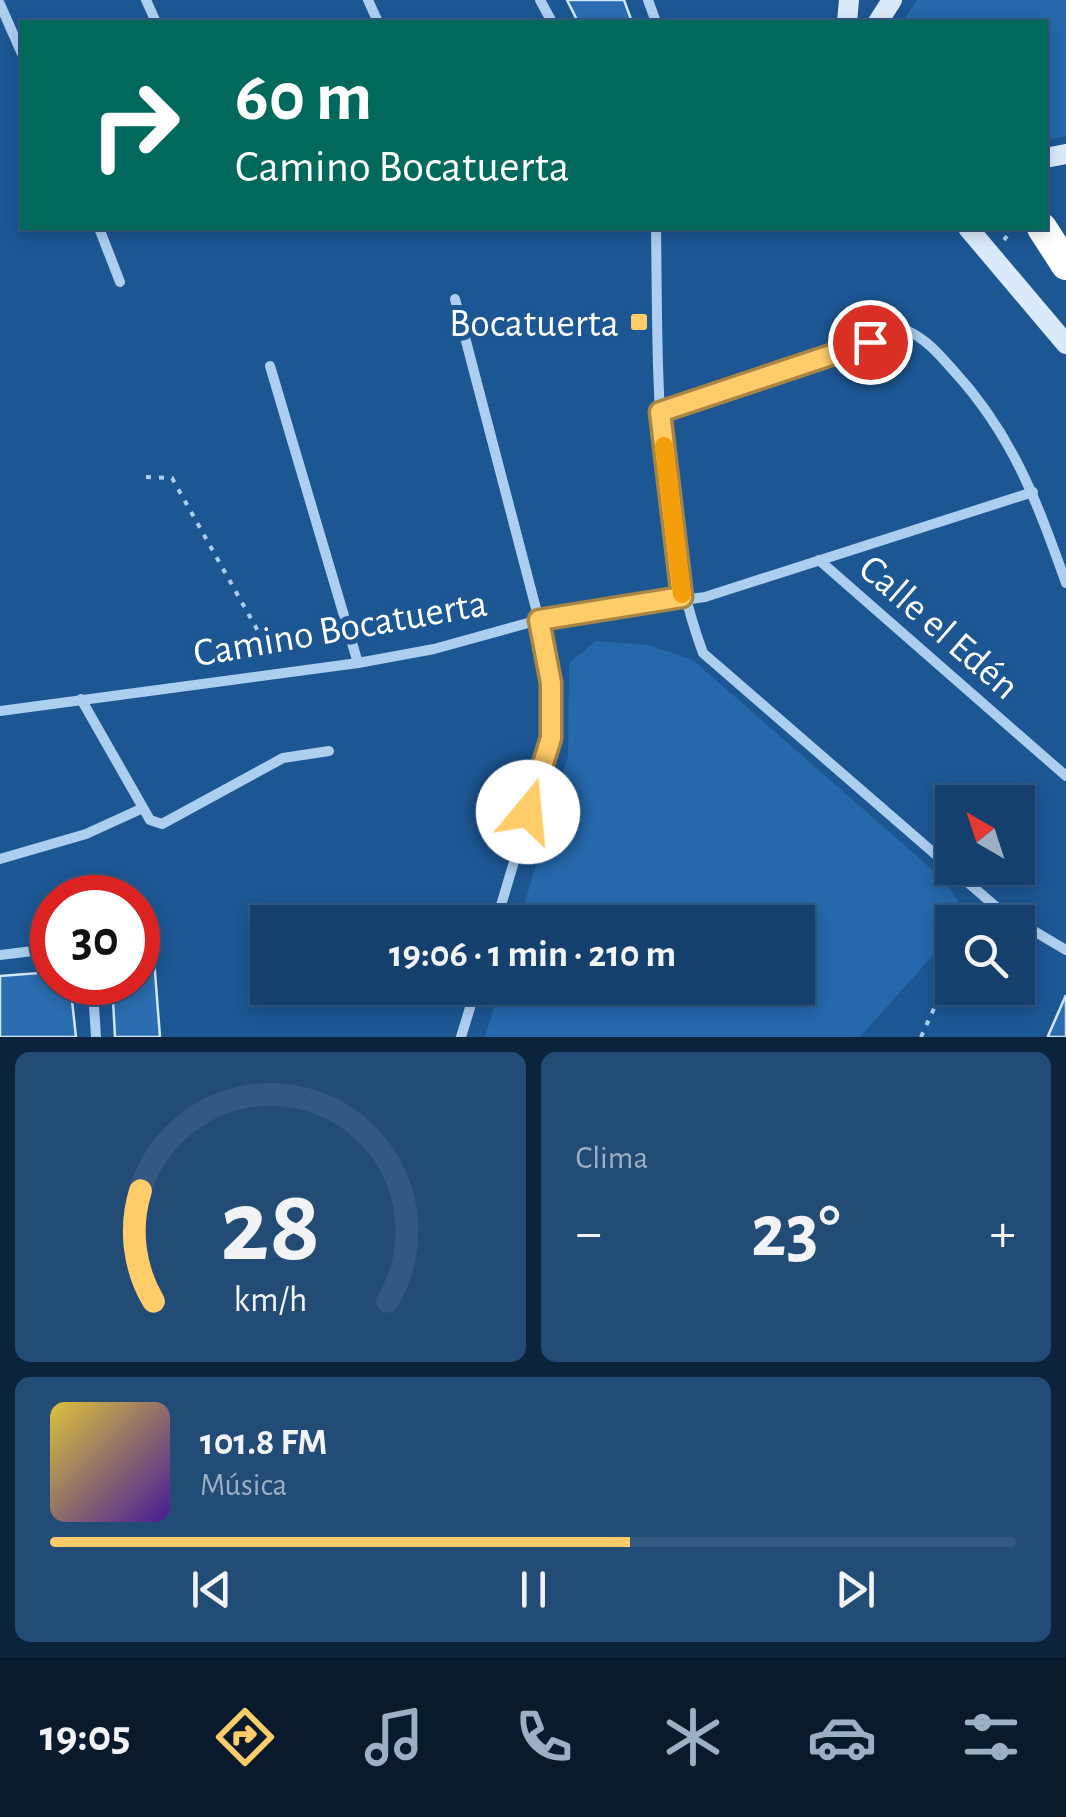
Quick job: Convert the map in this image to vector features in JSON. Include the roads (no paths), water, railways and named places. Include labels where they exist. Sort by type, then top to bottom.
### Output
[{"type":"highway","points":[[1043,230],[1066,265]]},
{"type":"street","points":[[0,4],[20,49]]},
{"type":"street","points":[[100,230],[120,282]]},
{"type":"street","points":[[656,230],[660,412],[682,597],[703,652],[1002,912],[1066,950]]},
{"type":"street","points":[[970,230],[1066,344]]},
{"type":"street","points":[[455,299],[539,620],[551,683],[551,738],[501,905]]},
{"type":"street","points":[[660,412],[906,330],[924,338],[982,402],[1033,492],[1066,583]]},
{"type":"street","points":[[270,366],[358,663]]},
{"type":"street","name":"Camino Bocatuerta","points":[[0,711],[358,663],[434,649],[539,620],[704,596],[1033,492]]},
{"type":"street","name":"Calle el Edén","points":[[819,560],[1066,776]]},
{"type":"street","points":[[80,699],[150,820],[162,824],[282,758],[329,750]]},
{"type":"street","points":[[0,859],[86,834],[143,808]]},
{"type":"street","points":[[0,955],[30,951]]},
{"type":"street","points":[[93,1005],[96,1037]]},
{"type":"street","points":[[461,1037],[471,1005]]},
{"type":"place","name":"Bocatuerta","points":[[639,322]]}]
